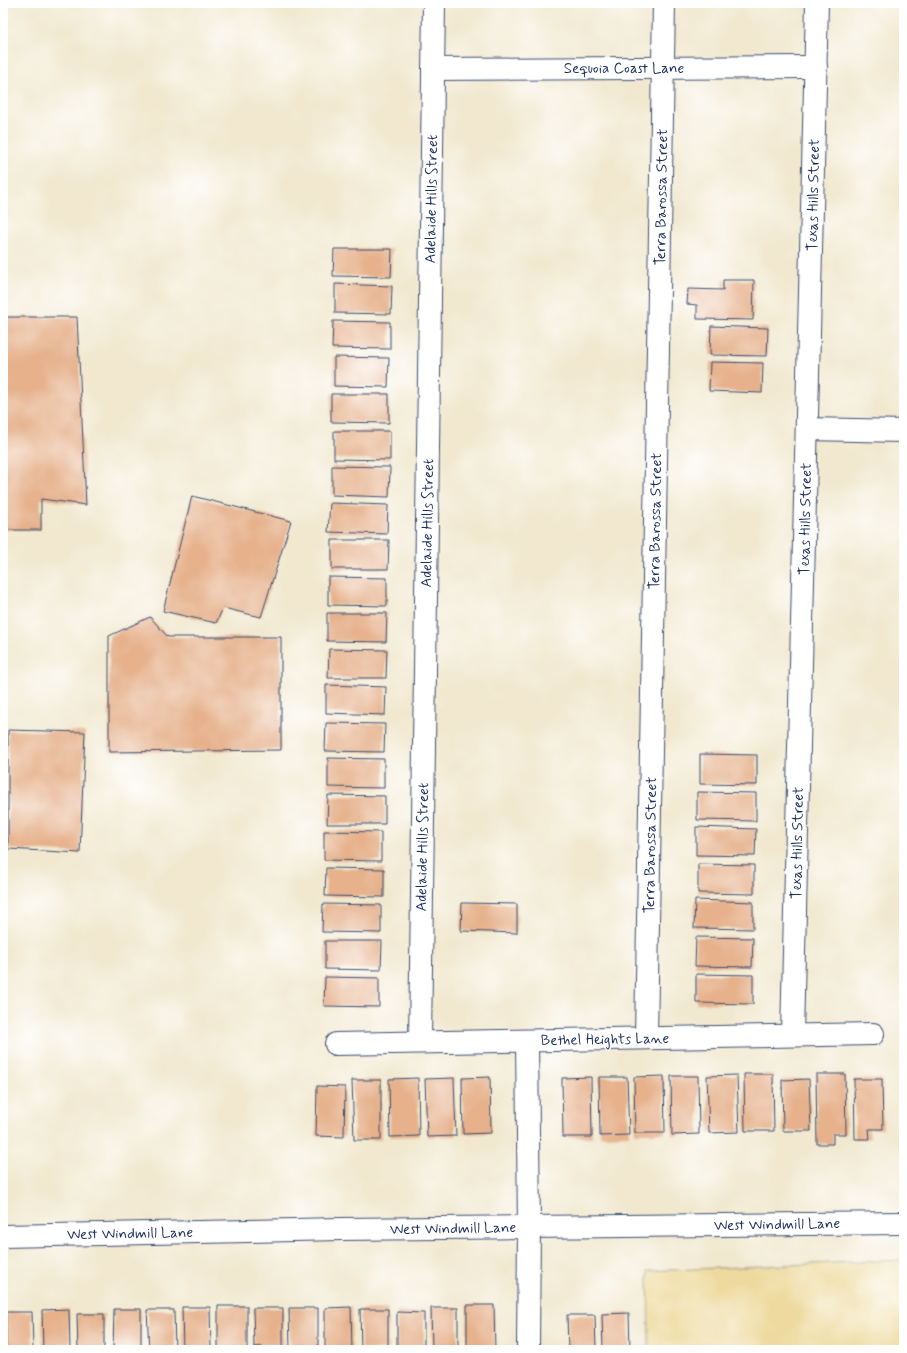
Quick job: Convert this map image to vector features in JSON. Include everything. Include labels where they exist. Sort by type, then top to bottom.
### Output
[{"type":"street","name":"Adelaide Hills Street","points":[[420,1042],[434,3]]},
{"type":"street","name":"Terra Barossa Street","points":[[646,1038],[664,3]]},
{"type":"street","name":"Texas Hills Street","points":[[792,1035],[817,3]]},
{"type":"street","name":"Sequoia Coast Lane","points":[[433,69],[816,67]]},
{"type":"street","points":[[807,429],[904,431]]},
{"type":"street","name":"Bethel Heights Lane","points":[[336,1044],[873,1034]]},
{"type":"street","points":[[527,1041],[529,1227],[528,1350]]},
{"type":"street","name":"West Windmill Lane","points":[[3,1236],[340,1229],[904,1223]]},
{"type":"sand","points":[[904,1260],[904,1350],[649,1350],[648,1271]]},
{"type":"building","points":[[334,249],[392,249],[391,277],[333,276]]},
{"type":"building","points":[[723,280],[754,280],[753,320],[697,319],[697,305],[687,304],[688,289],[723,290]]},
{"type":"building","points":[[335,284],[392,286],[391,314],[335,313]]},
{"type":"building","points":[[3,317],[77,317],[86,505],[41,499],[41,530],[3,530]]},
{"type":"building","points":[[333,321],[390,322],[390,349],[332,348]]},
{"type":"building","points":[[711,326],[768,328],[767,356],[710,355]]},
{"type":"building","points":[[334,357],[389,358],[388,387],[334,386]]},
{"type":"building","points":[[710,362],[763,363],[762,393],[709,391]]},
{"type":"building","points":[[331,394],[389,394],[389,423],[331,422]]},
{"type":"building","points":[[334,431],[390,431],[390,460],[334,459]]},
{"type":"building","points":[[332,466],[390,467],[389,497],[332,495]]},
{"type":"building","points":[[192,496],[291,521],[261,617],[223,608],[216,623],[163,611]]},
{"type":"building","points":[[330,503],[388,505],[387,534],[328,532]]},
{"type":"building","points":[[332,540],[389,540],[388,569],[332,569]]},
{"type":"building","points":[[328,577],[387,578],[387,606],[328,605]]},
{"type":"building","points":[[327,613],[387,613],[386,642],[327,641]]},
{"type":"building","points":[[150,617],[168,637],[281,637],[281,750],[109,752],[109,636]]},
{"type":"building","points":[[329,649],[387,650],[386,678],[328,678]]},
{"type":"building","points":[[326,685],[386,687],[385,715],[326,713]]},
{"type":"building","points":[[326,723],[385,724],[384,752],[325,751]]},
{"type":"building","points":[[8,730],[85,732],[80,853],[8,849]]},
{"type":"building","points":[[700,754],[757,755],[757,785],[700,784]]},
{"type":"building","points":[[328,758],[384,759],[384,788],[328,787]]},
{"type":"building","points":[[697,792],[756,793],[756,821],[697,820]]},
{"type":"building","points":[[328,795],[385,796],[385,824],[327,824]]},
{"type":"building","points":[[696,827],[756,829],[755,856],[696,855]]},
{"type":"building","points":[[324,831],[381,832],[381,861],[324,860]]},
{"type":"building","points":[[698,864],[754,865],[754,894],[698,893]]},
{"type":"building","points":[[326,868],[384,869],[384,897],[325,896]]},
{"type":"building","points":[[695,900],[753,902],[753,929],[694,928]]},
{"type":"building","points":[[462,903],[517,904],[517,933],[461,931]]},
{"type":"building","points":[[323,904],[381,905],[381,933],[322,932]]},
{"type":"building","points":[[696,937],[753,938],[752,967],[695,966]]},
{"type":"building","points":[[325,941],[382,941],[381,970],[325,969]]},
{"type":"building","points":[[696,974],[753,975],[753,1004],[696,1003]]},
{"type":"building","points":[[325,977],[379,978],[379,1007],[324,1006]]},
{"type":"building","points":[[744,1074],[773,1074],[774,1131],[745,1131]]},
{"type":"building","points":[[816,1074],[845,1074],[846,1134],[833,1134],[833,1144],[817,1144]]},
{"type":"building","points":[[737,1075],[739,1132],[709,1133],[707,1076]]},
{"type":"building","points":[[664,1076],[665,1133],[635,1133],[634,1077]]},
{"type":"building","points":[[671,1076],[698,1076],[699,1134],[672,1135]]},
{"type":"building","points":[[490,1077],[491,1133],[463,1134],[462,1078]]},
{"type":"building","points":[[591,1077],[592,1137],[563,1137],[562,1078]]},
{"type":"building","points":[[599,1077],[627,1077],[629,1135],[600,1136]]},
{"type":"building","points":[[418,1078],[419,1136],[390,1137],[389,1079]]},
{"type":"building","points":[[454,1078],[456,1136],[427,1137],[425,1079]]},
{"type":"building","points":[[809,1079],[811,1131],[783,1131],[782,1080]]},
{"type":"building","points":[[854,1079],[882,1079],[883,1129],[869,1129],[870,1139],[855,1139]]},
{"type":"building","points":[[352,1080],[381,1080],[381,1140],[354,1140]]},
{"type":"building","points":[[317,1086],[345,1087],[344,1137],[316,1136]]},
{"type":"building","points":[[467,1305],[494,1305],[495,1350],[467,1350]]},
{"type":"building","points":[[218,1306],[247,1306],[247,1350],[218,1350]]},
{"type":"building","points":[[182,1307],[210,1307],[211,1350],[183,1350]]},
{"type":"building","points":[[351,1307],[352,1350],[325,1350],[325,1308]]},
{"type":"building","points":[[253,1308],[283,1308],[283,1350],[262,1350],[262,1346],[254,1347]]},
{"type":"building","points":[[289,1308],[318,1308],[318,1350],[290,1350]]},
{"type":"building","points":[[431,1308],[458,1308],[458,1350],[432,1350]]},
{"type":"building","points":[[69,1309],[70,1350],[43,1350],[42,1310]]},
{"type":"building","points":[[114,1309],[141,1309],[141,1350],[113,1350]]},
{"type":"building","points":[[360,1309],[388,1309],[388,1350],[361,1350]]},
{"type":"building","points":[[147,1310],[174,1310],[175,1350],[149,1350]]},
{"type":"building","points":[[6,1312],[32,1312],[33,1350],[6,1350]]},
{"type":"building","points":[[397,1312],[424,1313],[424,1350],[397,1350]]},
{"type":"building","points":[[629,1313],[630,1350],[603,1350],[602,1314]]},
{"type":"building","points":[[77,1314],[104,1314],[104,1350],[78,1350]]},
{"type":"building","points":[[567,1315],[595,1315],[596,1350],[568,1350]]}]
